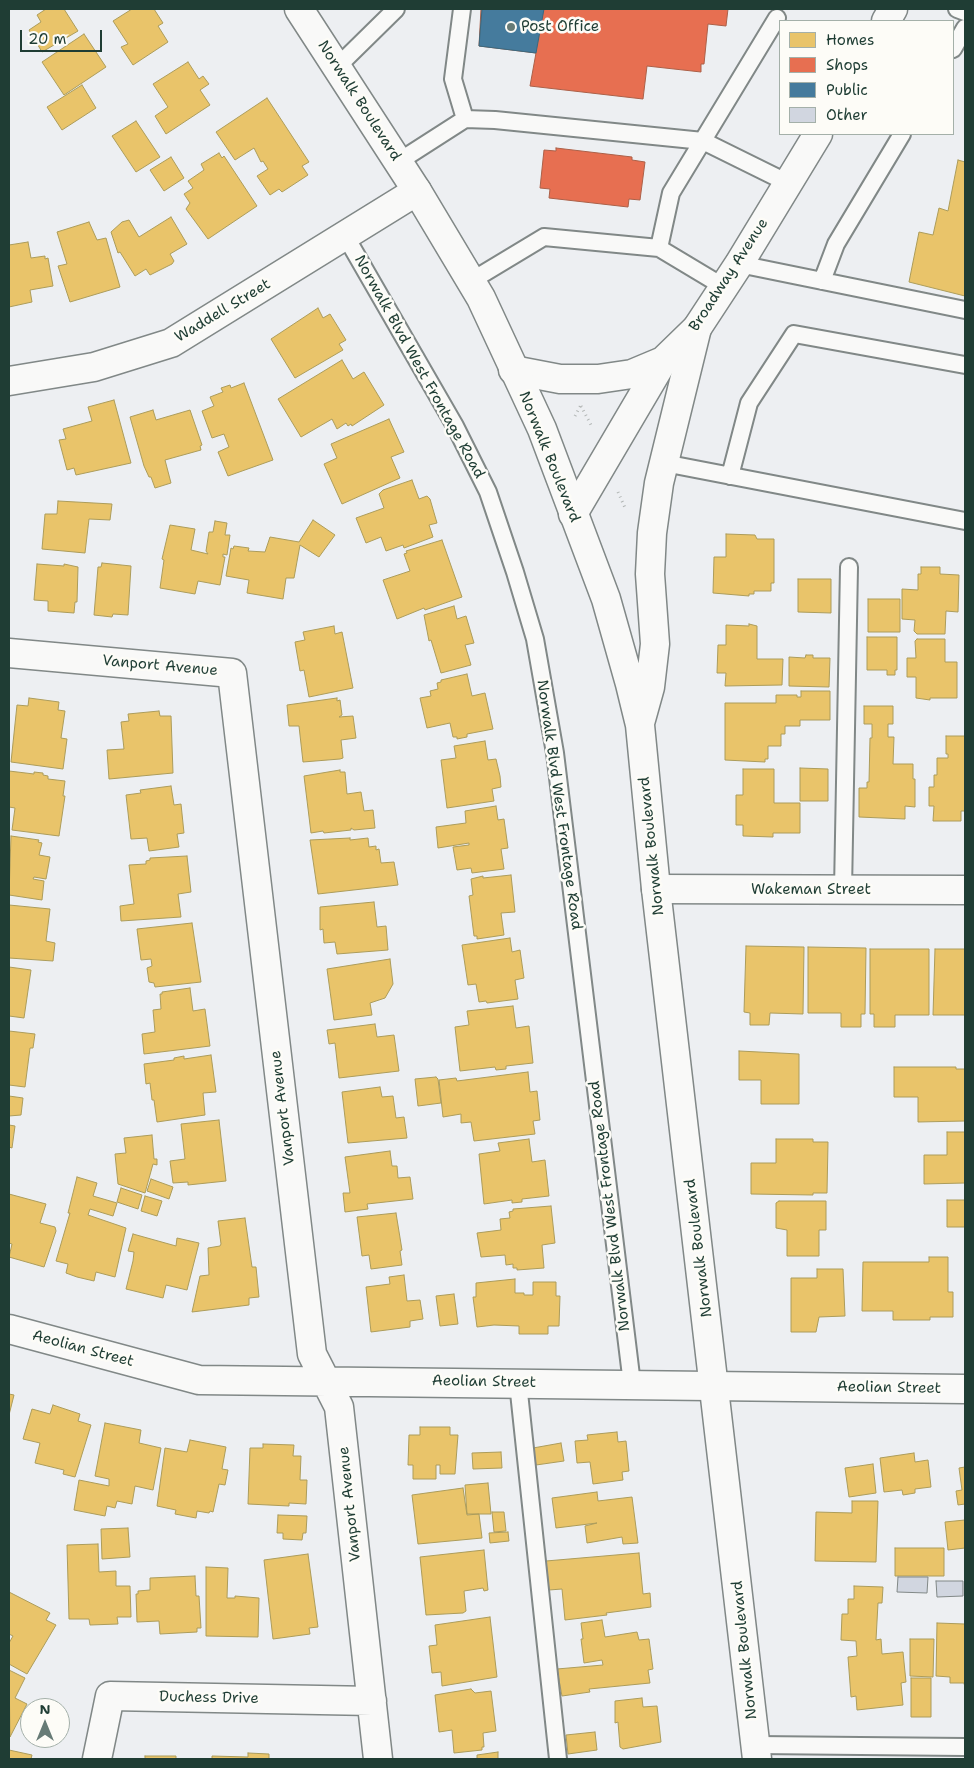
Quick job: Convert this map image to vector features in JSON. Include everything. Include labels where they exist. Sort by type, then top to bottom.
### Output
[{"type":"street","name":"Norwalk Boulevard","points":[[299,9],[417,191],[481,298],[542,430],[606,600],[640,725],[656,889],[757,1752]]},
{"type":"street","points":[[887,20],[893,9]]},
{"type":"street","name":"Broadway Avenue","points":[[573,514],[663,361],[697,328],[739,264],[817,135]]},
{"type":"street","name":"Waddell Street","points":[[9,380],[94,367],[171,343],[346,237],[417,191]]},
{"type":"street","points":[[640,725],[650,687],[655,644],[650,574],[652,533],[664,463],[697,328]]},
{"type":"street","points":[[513,370],[560,379],[598,379],[632,374],[663,361]]},
{"type":"street","name":"Vanport Avenue","points":[[9,653],[232,673],[312,1354],[339,1407],[378,1759]]},
{"type":"street","name":"Wakeman Street","points":[[656,889],[965,890]]},
{"type":"street","name":"Aeolian Street","points":[[9,1330],[199,1380],[965,1389]]},
{"type":"street","name":"Duchess Drive","points":[[97,1759],[110,1696],[372,1701]]},
{"type":"lane","points":[[337,67],[396,9]]},
{"type":"lane","points":[[462,9],[454,78],[464,119]]},
{"type":"lane","points":[[957,9],[965,12]]},
{"type":"lane","points":[[659,248],[671,193],[777,18]]},
{"type":"lane","points":[[954,47],[965,28]]},
{"type":"lane","points":[[398,162],[464,119],[495,120],[703,141],[788,183]]},
{"type":"lane","points":[[822,281],[836,244],[901,135]]},
{"type":"lane","name":"Norwalk Blvd West Frontage Road","points":[[346,237],[455,426],[488,492],[535,639],[555,753],[632,1384]]},
{"type":"lane","points":[[471,281],[544,237],[659,248],[724,287]]},
{"type":"lane","points":[[739,264],[965,310]]},
{"type":"lane","points":[[730,476],[749,402],[794,334],[965,365]]},
{"type":"lane","points":[[664,463],[965,522]]},
{"type":"lane","points":[[843,890],[849,567]]},
{"type":"lane","points":[[518,1383],[558,1759]]},
{"type":"lane","points":[[757,1752],[965,1747]]},
{"type":"path","points":[[581,405],[590,425]]},
{"type":"building: Homes","points":[[46,9],[64,9],[78,31],[42,52],[29,30],[41,22],[37,15]]},
{"type":"building: Homes","points":[[132,9],[154,9],[163,23],[158,26],[168,42],[133,65],[121,47],[128,44],[113,21]]},
{"type":"building: Homes","points":[[84,34],[106,67],[64,95],[42,62]]},
{"type":"building: Homes","points":[[188,62],[199,79],[203,76],[209,84],[200,90],[210,105],[166,134],[155,116],[168,107],[153,84]]},
{"type":"building: Homes","points":[[82,85],[96,108],[62,130],[47,107]]},
{"type":"building: Homes","points":[[267,98],[309,162],[302,166],[308,175],[282,192],[279,189],[270,195],[257,176],[268,169],[263,161],[261,162],[254,148],[235,160],[216,132]]},
{"type":"building: Homes","points":[[136,121],[160,157],[136,172],[112,136]]},
{"type":"building: Homes","points":[[219,153],[222,158],[224,156],[257,206],[208,239],[186,209],[190,203],[184,194],[193,188],[188,181],[204,170],[201,164]]},
{"type":"building: Homes","points":[[171,157],[184,178],[164,191],[150,170]]},
{"type":"building: Homes","points":[[958,160],[965,162],[965,296],[909,282],[919,232],[933,235],[939,208],[948,211]]},
{"type":"building: Homes","points":[[171,217],[187,244],[170,254],[174,261],[172,264],[150,275],[146,269],[135,276],[120,252],[118,253],[111,232],[122,222],[129,220],[139,237]]},
{"type":"building: Homes","points":[[89,222],[97,240],[106,238],[120,287],[70,302],[58,266],[67,264],[57,232]]},
{"type":"building: Homes","points":[[28,242],[31,258],[45,256],[45,259],[48,258],[53,286],[30,290],[32,302],[9,307],[9,245]]},
{"type":"building: Homes","points":[[318,308],[323,318],[330,314],[346,340],[339,344],[343,350],[295,378],[271,339]]},
{"type":"building: Homes","points":[[342,360],[353,379],[364,372],[384,405],[352,426],[351,424],[348,426],[346,423],[337,429],[332,419],[301,437],[278,399]]},
{"type":"building: Homes","points":[[244,383],[273,460],[228,476],[218,452],[229,447],[224,434],[212,438],[202,411],[214,406],[210,397],[223,392],[221,388],[230,385],[231,388]]},
{"type":"building: Homes","points":[[114,400],[131,463],[76,475],[74,468],[67,470],[59,440],[66,439],[63,429],[92,421],[88,407]]},
{"type":"building: Homes","points":[[153,410],[156,420],[190,410],[202,445],[200,446],[201,450],[165,460],[171,483],[155,488],[144,466],[130,417]]},
{"type":"building: Homes","points":[[389,419],[404,452],[391,457],[400,478],[342,504],[324,464],[337,458],[331,444]]},
{"type":"building: Homes","points":[[412,480],[419,499],[427,496],[430,499],[437,523],[429,525],[433,537],[404,548],[403,545],[386,551],[381,537],[366,543],[356,518],[384,508],[379,494],[383,490]]},
{"type":"building: Homes","points":[[58,501],[112,504],[110,520],[89,519],[85,553],[42,549],[45,514],[57,514]]},
{"type":"building: Homes","points":[[313,520],[335,535],[319,557],[300,545],[294,578],[286,578],[283,599],[247,593],[249,580],[226,576],[231,548],[233,549],[234,546],[249,548],[248,551],[265,552],[270,537],[299,542]]},
{"type":"building: Homes","points":[[215,521],[227,523],[225,535],[230,535],[227,555],[223,554],[223,557],[225,557],[220,585],[198,581],[195,594],[160,588],[164,560],[162,559],[170,525],[195,529],[191,550],[208,554],[206,551],[209,532],[213,532]]},
{"type":"building: Homes","points":[[726,534],[755,535],[757,539],[774,539],[774,583],[771,583],[771,591],[754,591],[754,594],[749,594],[749,596],[713,593],[714,557],[726,557]]},
{"type":"building: Homes","points":[[442,540],[462,597],[425,610],[424,608],[397,619],[383,580],[410,571],[404,554],[407,553],[406,551]]},
{"type":"building: Homes","points":[[102,563],[131,566],[128,615],[113,614],[112,617],[94,615],[98,567],[101,567]]},
{"type":"building: Homes","points":[[37,564],[64,566],[64,564],[78,567],[77,602],[75,602],[74,613],[48,611],[48,601],[34,600]]},
{"type":"building: Homes","points":[[921,567],[940,567],[940,574],[959,575],[958,612],[946,611],[945,634],[917,634],[914,631],[915,620],[902,619],[902,589],[918,590],[918,574],[921,574]]},
{"type":"building: Homes","points":[[798,579],[831,579],[831,613],[798,612]]},
{"type":"building: Homes","points":[[868,599],[900,599],[900,632],[868,632]]},
{"type":"building: Homes","points":[[454,606],[457,619],[466,616],[474,643],[465,645],[471,665],[441,673],[431,640],[429,641],[424,615]]},
{"type":"building: Homes","points":[[749,624],[757,626],[757,659],[783,659],[782,685],[725,686],[726,673],[717,673],[718,645],[726,645],[726,625],[749,626]]},
{"type":"building: Homes","points":[[334,626],[335,634],[342,632],[353,688],[309,697],[304,670],[300,671],[295,642],[305,640],[303,632]]},
{"type":"building: Homes","points":[[867,637],[897,637],[897,670],[895,670],[895,675],[887,675],[887,670],[867,670]]},
{"type":"building: Homes","points":[[917,639],[945,639],[945,662],[957,662],[957,698],[930,698],[930,700],[916,698],[916,677],[907,677],[907,658],[916,658],[915,641]]},
{"type":"building: Homes","points":[[806,655],[813,655],[813,658],[830,658],[829,687],[789,686],[789,657],[805,658]]},
{"type":"building: Homes","points":[[467,674],[472,696],[485,693],[493,729],[467,734],[467,737],[457,739],[457,737],[453,737],[450,723],[427,728],[420,698],[431,696],[430,691],[438,689],[437,683],[441,682],[441,680]]},
{"type":"building: Homes","points":[[801,691],[830,691],[830,720],[800,720],[800,726],[785,726],[785,734],[781,734],[781,746],[768,746],[768,759],[765,759],[765,762],[725,760],[725,703],[776,703],[776,695],[797,695],[797,697],[801,697]]},
{"type":"building: Homes","points":[[29,698],[59,702],[58,710],[65,711],[61,738],[67,739],[63,769],[11,762],[17,705],[28,706]]},
{"type":"building: Homes","points":[[337,698],[337,701],[340,700],[342,715],[339,717],[353,716],[356,738],[341,740],[343,758],[303,762],[299,726],[289,726],[287,705]]},
{"type":"building: Homes","points":[[864,706],[893,706],[893,724],[888,724],[888,737],[894,737],[893,764],[913,764],[913,779],[915,779],[915,807],[905,806],[905,819],[859,817],[859,788],[867,788],[867,782],[869,782],[870,738],[872,738],[872,724],[864,724]]},
{"type":"building: Homes","points":[[159,711],[160,716],[171,716],[173,773],[109,779],[107,750],[124,749],[121,722],[129,721],[128,714]]},
{"type":"building: Homes","points":[[946,736],[965,736],[965,811],[961,811],[961,821],[933,821],[934,806],[929,806],[929,787],[934,787],[934,775],[937,775],[937,758],[948,758],[948,754],[946,754]]},
{"type":"building: Homes","points":[[485,741],[488,760],[496,759],[500,776],[501,787],[492,789],[494,801],[447,808],[441,760],[456,758],[454,746]]},
{"type":"building: Homes","points":[[800,768],[828,769],[828,801],[800,801]]},
{"type":"building: Homes","points":[[743,769],[774,769],[774,803],[800,803],[800,833],[773,833],[773,837],[743,836],[743,825],[736,825],[736,795],[743,795]]},
{"type":"building: Homes","points":[[340,770],[340,772],[345,772],[347,794],[361,792],[364,811],[373,810],[375,828],[354,830],[351,828],[351,830],[311,833],[304,776]]},
{"type":"building: Homes","points":[[9,771],[34,774],[34,772],[43,773],[43,775],[48,776],[48,779],[65,781],[63,796],[65,796],[59,836],[12,830],[15,808],[9,807]]},
{"type":"building: Homes","points":[[171,786],[174,805],[181,804],[184,833],[177,834],[179,847],[149,851],[147,838],[131,839],[126,795],[141,793],[140,790]]},
{"type":"building: Homes","points":[[496,806],[498,820],[504,819],[508,848],[501,849],[504,869],[472,873],[471,868],[457,870],[453,847],[469,845],[469,843],[438,848],[436,827],[466,823],[465,811]]},
{"type":"building: Homes","points":[[11,836],[39,840],[38,842],[42,843],[39,855],[50,857],[46,879],[34,877],[33,879],[44,881],[42,900],[9,895]]},
{"type":"building: Homes","points":[[350,838],[350,840],[368,838],[369,847],[376,846],[376,850],[379,849],[381,863],[394,862],[398,885],[318,894],[310,840]]},
{"type":"building: Homes","points":[[187,856],[191,892],[178,894],[181,917],[121,921],[120,906],[134,904],[129,865],[146,864],[146,861],[150,860],[150,858]]},
{"type":"building: Homes","points":[[511,875],[515,912],[501,913],[504,935],[477,939],[477,936],[474,936],[469,896],[473,895],[471,879],[483,876],[483,878]]},
{"type":"building: Homes","points":[[374,902],[377,927],[386,926],[388,950],[337,954],[335,942],[324,943],[323,929],[320,930],[320,907]]},
{"type":"building: Homes","points":[[9,905],[50,909],[46,941],[55,943],[53,961],[9,958]]},
{"type":"building: Homes","points":[[192,923],[201,982],[155,987],[154,983],[149,982],[147,968],[152,966],[151,959],[141,960],[137,929]]},
{"type":"building: Homes","points":[[510,938],[512,952],[520,950],[524,978],[515,980],[518,999],[487,1003],[486,1001],[479,1002],[476,984],[468,985],[462,945]]},
{"type":"building: Homes","points":[[746,946],[804,947],[803,1014],[770,1013],[769,1025],[750,1025],[750,1013],[744,1012]]},
{"type":"building: Homes","points":[[808,947],[866,948],[865,1014],[861,1014],[861,1027],[841,1027],[841,1013],[808,1013]]},
{"type":"building: Homes","points":[[870,949],[929,949],[929,1015],[895,1015],[895,1027],[874,1027],[874,1014],[870,1014]]},
{"type":"building: Homes","points":[[935,949],[965,949],[965,1015],[933,1015]]},
{"type":"building: Homes","points":[[390,959],[393,984],[385,998],[370,1003],[372,1015],[334,1020],[327,969]]},
{"type":"building: Homes","points":[[9,967],[31,970],[24,1018],[9,1016]]},
{"type":"building: Homes","points":[[190,988],[193,1011],[205,1009],[210,1046],[144,1054],[142,1034],[155,1032],[153,1010],[161,1009],[160,994],[162,992]]},
{"type":"building: Homes","points":[[513,1006],[516,1028],[529,1026],[533,1063],[506,1066],[506,1069],[496,1070],[495,1067],[460,1071],[455,1027],[469,1025],[467,1011]]},
{"type":"building: Homes","points":[[375,1024],[377,1037],[394,1035],[399,1071],[339,1078],[335,1043],[329,1044],[327,1030]]},
{"type":"building: Homes","points":[[9,1031],[35,1034],[33,1048],[30,1048],[25,1087],[9,1085]]},
{"type":"building: Homes","points":[[739,1051],[799,1054],[799,1104],[761,1104],[761,1080],[739,1080]]},
{"type":"building: Homes","points":[[211,1055],[216,1092],[203,1093],[205,1115],[157,1122],[150,1083],[146,1084],[144,1064],[174,1060],[174,1058],[184,1056],[184,1059]]},
{"type":"building: Homes","points":[[894,1067],[956,1067],[956,1069],[965,1069],[965,1121],[918,1122],[918,1097],[894,1097]]},
{"type":"building: Homes","points":[[528,1072],[530,1092],[537,1091],[540,1120],[533,1121],[535,1134],[474,1141],[471,1122],[461,1123],[461,1114],[443,1117],[439,1080],[456,1078],[457,1081]]},
{"type":"building: Homes","points":[[436,1077],[438,1079],[441,1103],[418,1106],[415,1079]]},
{"type":"building: Homes","points":[[380,1087],[382,1097],[393,1096],[396,1118],[404,1117],[407,1138],[348,1143],[342,1092]]},
{"type":"building: Homes","points":[[9,1096],[23,1098],[21,1115],[9,1116]]},
{"type":"building: Homes","points":[[219,1120],[226,1181],[188,1185],[188,1182],[173,1183],[170,1161],[185,1159],[181,1124]]},
{"type":"building: Homes","points":[[9,1125],[15,1126],[12,1148],[9,1147]]},
{"type":"building: Homes","points":[[947,1132],[965,1132],[965,1183],[924,1184],[924,1155],[947,1155]]},
{"type":"building: Homes","points":[[152,1135],[154,1159],[157,1159],[157,1165],[153,1164],[145,1193],[118,1184],[115,1154],[126,1153],[124,1138]]},
{"type":"building: Homes","points":[[529,1139],[532,1162],[545,1160],[549,1196],[522,1199],[522,1202],[512,1203],[512,1200],[484,1204],[479,1154],[500,1151],[498,1143]]},
{"type":"building: Homes","points":[[776,1139],[813,1139],[813,1142],[828,1142],[827,1193],[813,1193],[813,1195],[751,1194],[751,1163],[776,1163]]},
{"type":"building: Homes","points":[[390,1151],[392,1166],[397,1166],[398,1178],[410,1177],[413,1199],[367,1204],[368,1209],[345,1212],[343,1193],[350,1193],[345,1157]]},
{"type":"building: Homes","points":[[77,1177],[97,1183],[93,1196],[117,1203],[113,1216],[90,1209],[88,1215],[126,1228],[115,1277],[96,1272],[94,1281],[77,1277],[66,1273],[68,1264],[56,1261],[70,1213],[68,1213]]},
{"type":"building: Homes","points":[[151,1179],[173,1187],[169,1199],[147,1191]]},
{"type":"building: Homes","points":[[121,1188],[142,1195],[138,1209],[117,1202]]},
{"type":"building: Homes","points":[[9,1194],[46,1204],[40,1223],[55,1227],[56,1231],[44,1267],[9,1257],[12,1244],[9,1243]]},
{"type":"building: Homes","points":[[145,1196],[162,1201],[157,1216],[141,1211]]},
{"type":"building: Homes","points":[[947,1200],[965,1200],[965,1227],[947,1227]]},
{"type":"building: Homes","points":[[779,1201],[826,1201],[826,1230],[819,1230],[819,1256],[787,1256],[787,1230],[776,1228],[776,1203]]},
{"type":"building: Homes","points":[[551,1206],[555,1243],[542,1245],[544,1268],[517,1270],[517,1268],[513,1268],[513,1264],[506,1265],[505,1255],[481,1257],[477,1233],[501,1230],[500,1219],[510,1218],[509,1212],[513,1211],[513,1209]]},
{"type":"building: Homes","points":[[396,1213],[402,1250],[400,1251],[402,1265],[371,1269],[369,1255],[362,1256],[357,1217]]},
{"type":"building: Homes","points":[[245,1218],[252,1267],[256,1267],[259,1297],[249,1298],[249,1305],[192,1312],[200,1276],[209,1275],[208,1248],[220,1246],[221,1244],[218,1221]]},
{"type":"building: Homes","points":[[133,1234],[176,1246],[177,1238],[199,1243],[187,1290],[166,1285],[163,1298],[126,1289],[133,1261],[134,1252],[128,1251]]},
{"type":"building: Homes","points":[[929,1257],[948,1257],[948,1292],[953,1292],[953,1317],[930,1317],[930,1320],[893,1320],[893,1311],[862,1311],[863,1262],[929,1262]]},
{"type":"building: Homes","points":[[817,1269],[843,1269],[845,1316],[819,1317],[816,1332],[791,1332],[791,1278],[817,1278]]},
{"type":"building: Homes","points":[[404,1275],[407,1301],[420,1300],[423,1319],[410,1321],[410,1327],[371,1332],[366,1287],[390,1284],[389,1277]]},
{"type":"building: Homes","points":[[515,1279],[515,1293],[524,1293],[524,1295],[533,1295],[533,1282],[556,1282],[556,1296],[560,1296],[559,1326],[548,1326],[548,1334],[519,1334],[519,1326],[494,1325],[477,1327],[473,1297],[476,1297],[476,1283]]},
{"type":"building: Homes","points":[[454,1294],[458,1324],[440,1326],[436,1296]]},
{"type":"building: Homes","points":[[9,1394],[14,1395],[9,1415]]},
{"type":"building: Homes","points":[[53,1405],[80,1414],[78,1421],[91,1425],[75,1477],[63,1474],[64,1470],[35,1463],[40,1443],[23,1439],[32,1409],[50,1414]]},
{"type":"building: Homes","points":[[105,1423],[141,1430],[139,1443],[161,1448],[153,1490],[135,1486],[132,1504],[117,1501],[115,1508],[107,1506],[105,1516],[74,1510],[79,1480],[109,1486],[109,1479],[95,1476]]},
{"type":"building: Homes","points":[[420,1427],[450,1427],[450,1435],[458,1435],[455,1474],[440,1474],[440,1465],[436,1465],[436,1479],[413,1479],[413,1465],[408,1465],[409,1435],[420,1435]]},
{"type":"building: Homes","points":[[617,1432],[618,1442],[626,1441],[629,1471],[622,1472],[623,1480],[593,1484],[590,1462],[577,1463],[575,1441],[588,1440],[587,1435]]},
{"type":"building: Homes","points":[[190,1440],[226,1447],[222,1469],[228,1470],[225,1485],[219,1484],[213,1512],[197,1511],[196,1518],[175,1514],[176,1510],[157,1506],[165,1448],[187,1452]]},
{"type":"building: Homes","points":[[561,1443],[564,1461],[536,1465],[533,1448]]},
{"type":"building: Homes","points":[[263,1444],[294,1445],[293,1456],[301,1456],[300,1480],[307,1480],[306,1504],[289,1503],[289,1506],[248,1504],[250,1448],[263,1448]]},
{"type":"building: Homes","points":[[501,1452],[502,1468],[473,1469],[472,1453]]},
{"type":"building: Homes","points":[[914,1453],[915,1462],[928,1460],[931,1487],[915,1489],[915,1493],[903,1495],[902,1490],[884,1492],[880,1458]]},
{"type":"building: Homes","points":[[873,1464],[876,1493],[849,1497],[845,1468]]},
{"type":"building: Homes","points":[[965,1467],[965,1504],[958,1505],[956,1491],[962,1490],[959,1468]]},
{"type":"building: Homes","points":[[488,1483],[491,1514],[467,1514],[465,1485]]},
{"type":"building: Homes","points":[[463,1488],[467,1515],[479,1514],[482,1538],[418,1544],[412,1495]]},
{"type":"building: Homes","points":[[597,1492],[598,1501],[632,1497],[638,1543],[623,1544],[622,1537],[587,1543],[585,1526],[597,1523],[556,1528],[552,1498]]},
{"type":"building: Homes","points":[[852,1501],[878,1501],[876,1562],[815,1561],[816,1512],[852,1513]]},
{"type":"building: Homes","points":[[492,1512],[504,1512],[506,1531],[494,1532]]},
{"type":"building: Homes","points":[[278,1515],[307,1516],[306,1533],[303,1533],[302,1540],[283,1539],[283,1533],[277,1533]]},
{"type":"building: Homes","points":[[965,1520],[965,1548],[948,1550],[945,1522]]},
{"type":"building: Homes","points":[[128,1528],[130,1557],[102,1559],[101,1529]]},
{"type":"building: Homes","points":[[508,1532],[509,1541],[490,1543],[489,1533]]},
{"type":"building: Homes","points":[[98,1544],[99,1572],[116,1571],[116,1586],[130,1586],[131,1617],[117,1617],[118,1624],[90,1625],[89,1619],[69,1619],[67,1545]]},
{"type":"building: Homes","points":[[895,1548],[944,1548],[944,1576],[895,1576]]},
{"type":"building: Homes","points":[[484,1550],[488,1590],[484,1591],[483,1588],[464,1591],[466,1611],[463,1613],[426,1615],[420,1557]]},
{"type":"building: Homes","points":[[639,1553],[643,1594],[650,1593],[651,1607],[565,1620],[562,1589],[549,1590],[546,1561]]},
{"type":"building: Homes","points":[[308,1554],[318,1627],[309,1628],[310,1634],[273,1639],[264,1560]]},
{"type":"building: Homes","points":[[206,1567],[228,1568],[227,1598],[235,1598],[235,1596],[259,1598],[258,1637],[206,1636]]},
{"type":"building: Homes","points":[[195,1576],[196,1596],[199,1596],[201,1628],[197,1628],[197,1632],[160,1634],[159,1621],[137,1622],[136,1594],[138,1594],[138,1591],[150,1590],[150,1578]]},
{"type":"building: Homes","points":[[854,1586],[883,1587],[882,1603],[878,1603],[876,1640],[881,1639],[882,1654],[903,1652],[906,1682],[901,1683],[903,1705],[857,1710],[856,1696],[851,1697],[848,1657],[857,1656],[856,1641],[841,1640],[842,1614],[848,1614],[848,1599],[854,1599]]},
{"type":"building: Homes","points":[[9,1592],[50,1613],[46,1620],[56,1625],[27,1674],[9,1664],[9,1643],[13,1636],[9,1634]]},
{"type":"building: Homes","points":[[490,1617],[497,1677],[442,1686],[441,1672],[432,1673],[429,1646],[437,1645],[435,1625]]},
{"type":"building: Homes","points":[[602,1620],[605,1637],[637,1632],[639,1640],[649,1639],[653,1669],[648,1670],[650,1683],[589,1689],[590,1692],[562,1696],[557,1669],[603,1665],[602,1660],[584,1663],[581,1639],[583,1639],[581,1623]]},
{"type":"building: Homes","points":[[937,1623],[965,1624],[965,1688],[964,1683],[950,1683],[950,1677],[936,1676]]},
{"type":"building: Homes","points":[[910,1639],[934,1639],[933,1677],[910,1676]]},
{"type":"building: Homes","points":[[9,1670],[25,1678],[15,1698],[20,1700],[20,1718],[10,1737]]},
{"type":"building: Homes","points":[[911,1678],[931,1678],[931,1717],[911,1717]]},
{"type":"building: Homes","points":[[471,1689],[475,1693],[491,1691],[496,1731],[483,1733],[484,1747],[482,1747],[482,1750],[454,1753],[452,1730],[439,1732],[435,1695]]},
{"type":"building: Homes","points":[[642,1698],[643,1707],[657,1706],[661,1742],[623,1749],[620,1747],[618,1722],[615,1723],[615,1701]]},
{"type":"building: Homes","points":[[595,1732],[597,1750],[568,1754],[566,1735]]},
{"type":"building: Homes","points":[[9,1750],[32,1755],[31,1759],[9,1759]]},
{"type":"building: Homes","points":[[498,1752],[498,1759],[477,1759],[477,1755]]},
{"type":"building: Homes","points":[[248,1753],[269,1754],[269,1759],[212,1759],[212,1756],[248,1757]]},
{"type":"building: Homes","points":[[145,1756],[176,1756],[176,1759],[145,1759]]},
{"type":"building: Shops","points":[[481,9],[728,9],[726,26],[708,24],[704,64],[701,64],[701,72],[647,66],[643,99],[530,86],[536,53],[479,46]]},
{"type":"building: Shops","points":[[556,148],[632,157],[632,160],[645,162],[640,200],[629,199],[628,207],[549,198],[550,189],[540,188],[544,150],[556,151]]},
{"type":"building: Public","name":"Post Office","points":[[482,9],[544,9],[536,53],[479,46]]},
{"type":"building: Other","points":[[898,1577],[928,1577],[927,1593],[897,1592]]},
{"type":"building: Other","points":[[936,1581],[963,1581],[963,1596],[937,1597]]},
{"type":"place","name":"Post Office","points":[[511,27]]}]
